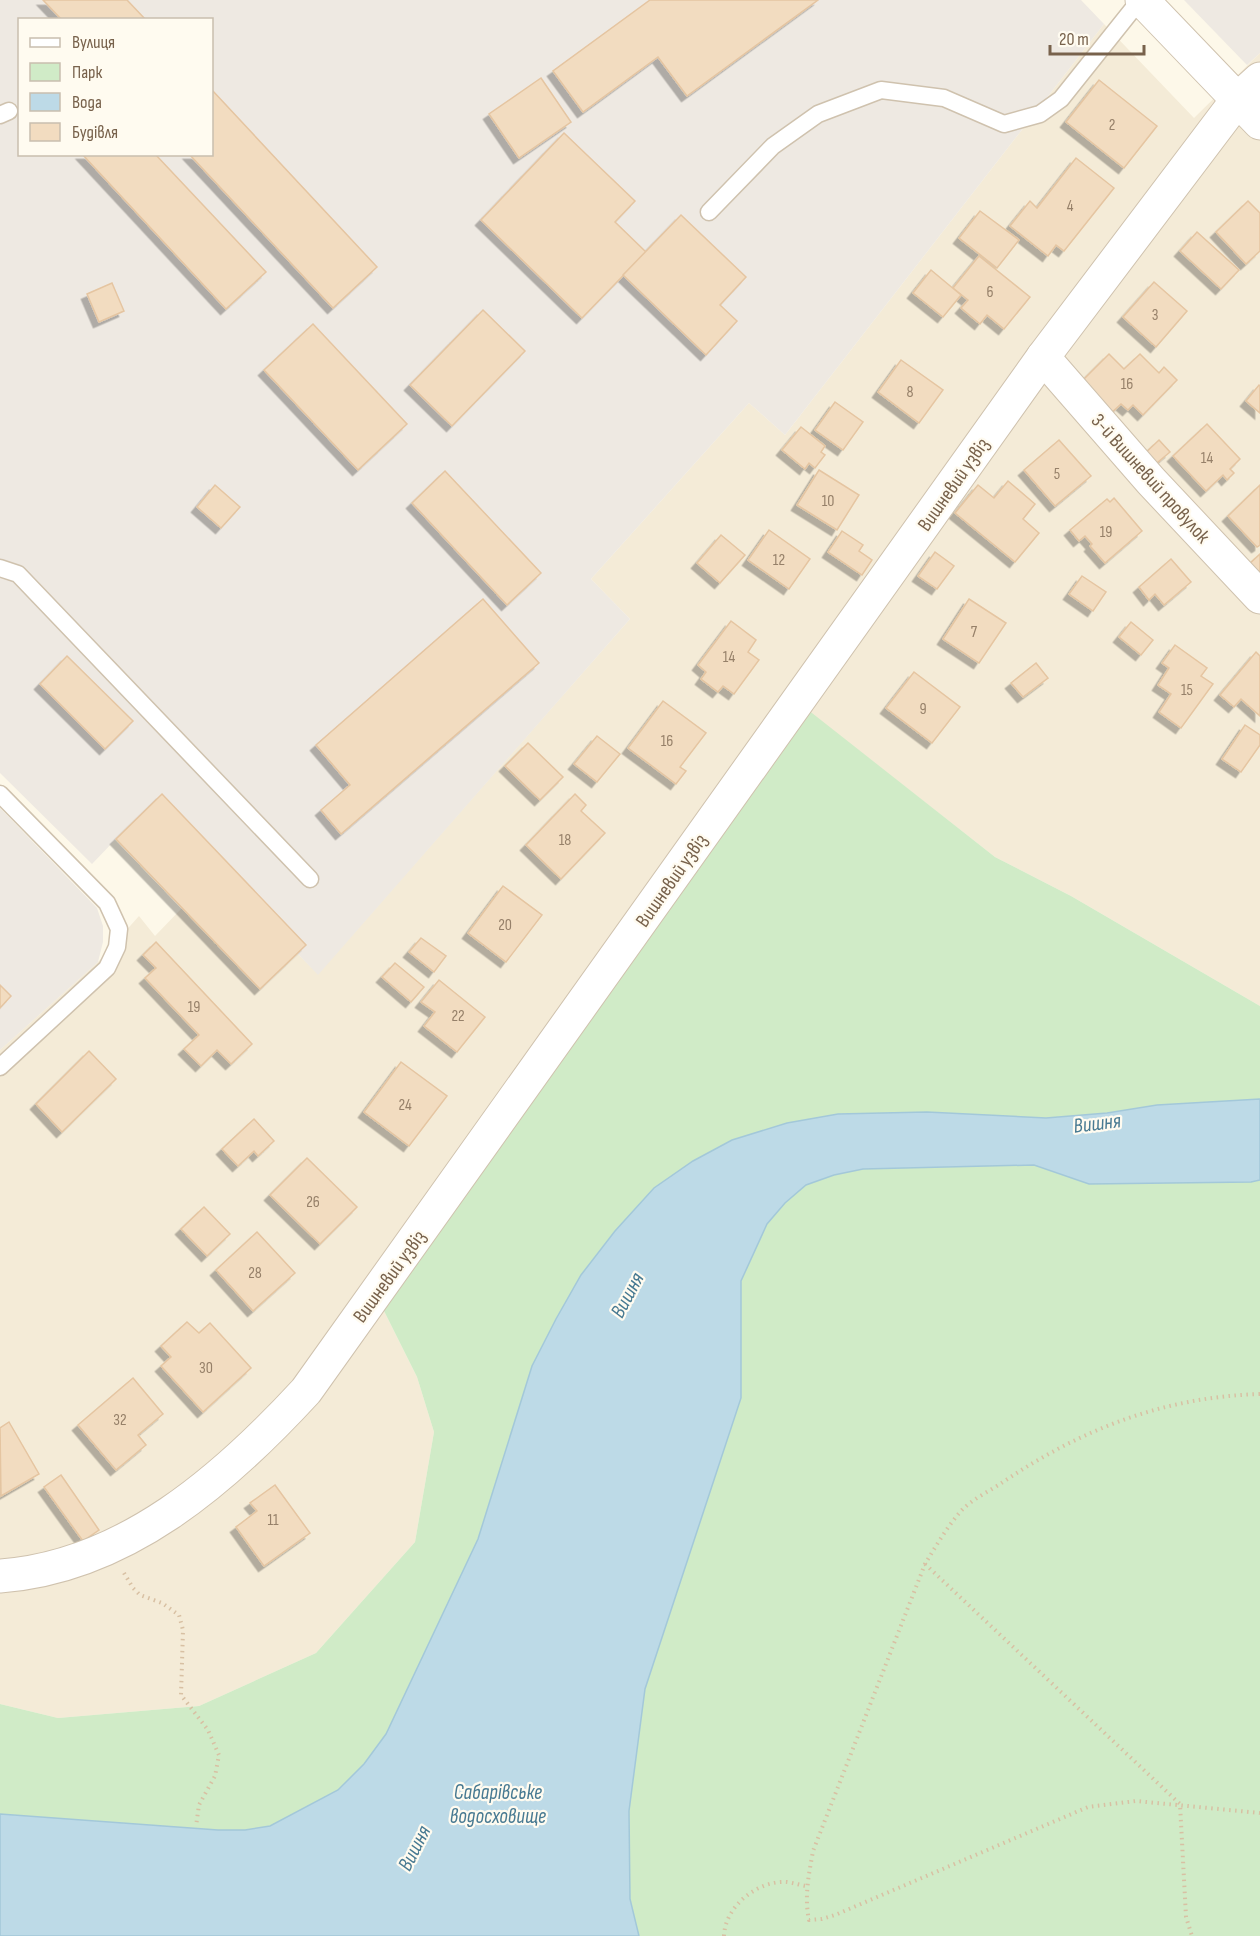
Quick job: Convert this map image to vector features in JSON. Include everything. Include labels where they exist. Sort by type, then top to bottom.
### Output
[{"type":"street","points":[[1141,0],[1249,89],[1260,123]]},
{"type":"street","name":"Вишневий узвіз","points":[[0,1576],[53,1568],[129,1539],[177,1508],[221,1474],[265,1435],[306,1391],[1043,357],[1249,89]]},
{"type":"street","name":"3-й Вишневий провулок","points":[[1043,357],[1151,482],[1260,597]]},
{"type":"lane","points":[[709,212],[772,146],[818,114],[881,90],[944,98],[1004,124],[1040,114],[1061,99],[1141,0]]},
{"type":"lane","points":[[0,568],[18,574],[310,879]]},
{"type":"lane","points":[[0,794],[107,903],[119,929],[117,948],[107,968],[0,1068]]},
{"type":"path","points":[[1260,1394],[1211,1398],[1164,1406],[1082,1436],[1028,1466],[963,1509],[942,1535],[925,1564],[813,1851],[806,1886],[808,1920],[822,1919],[1088,1807],[1136,1801],[1260,1813]]},
{"type":"path","points":[[925,1564],[1180,1804],[1186,1917],[1192,1936]]},
{"type":"path","points":[[132,1588],[140,1595],[162,1603],[179,1615],[183,1630],[181,1695],[208,1730],[219,1755],[214,1776],[199,1804],[196,1826]]},
{"type":"path","points":[[724,1936],[724,1927],[734,1908],[752,1891],[770,1884],[787,1882],[806,1886]]},
{"type":"shaded area","points":[[0,0],[1081,0],[1104,24],[785,435],[749,403],[591,579],[630,619],[318,975],[297,953],[260,989],[116,839],[92,864],[0,773]]},
{"type":"shaded area","points":[[1184,0],[1260,0],[1260,53],[1247,65]]},
{"type":"shaded area","points":[[1104,24],[1194,118],[1260,53],[1260,1006],[1071,896],[995,857],[798,703],[376,1295],[417,1377],[434,1432],[415,1542],[316,1653],[199,1706],[58,1718],[0,1704],[0,1050],[98,962],[139,916],[155,936],[182,908],[297,953],[318,974],[630,619],[591,579],[749,403],[785,435]]},
{"type":"shaded area","points":[[0,808],[97,908],[103,926],[103,942],[98,962],[0,1050]]},
{"type":"green space","points":[[798,702],[995,857],[1071,896],[1260,1006],[1260,1936],[639,1936],[630,1899],[629,1811],[645,1689],[741,1281],[767,1224],[785,1203],[806,1185],[834,1175],[863,1169],[1034,1165],[1089,1184],[1107,1113],[1046,1118],[927,1112],[838,1114],[787,1123],[615,1231],[581,1275],[532,1366],[478,1539],[386,1734],[364,1764],[338,1790],[270,1826],[245,1830],[0,1814],[0,1704],[58,1718],[199,1706],[316,1653],[415,1542],[434,1432],[417,1377],[376,1295]]},
{"type":"water","name":"Сабарівське водосховище","points":[[1260,1099],[1260,1180],[1089,1184],[1034,1165],[863,1169],[834,1175],[806,1185],[785,1203],[767,1224],[741,1281],[741,1398],[645,1689],[629,1811],[630,1899],[639,1936],[0,1936],[0,1814],[245,1830],[270,1826],[338,1790],[364,1764],[386,1734],[478,1539],[532,1366],[556,1319],[581,1275],[615,1231],[654,1188],[693,1161],[732,1140],[787,1123],[838,1114],[927,1112],[1046,1118],[1107,1113],[1157,1105]]},
{"type":"building","points":[[43,0],[127,0],[144,18],[60,18]]},
{"type":"building","points":[[650,0],[818,0],[687,96],[658,57],[583,112],[553,71]]},
{"type":"building","points":[[541,78],[571,122],[519,158],[489,114]]},
{"type":"building","points":[[1099,80],[1157,126],[1124,168],[1066,122]]},
{"type":"building","points":[[213,91],[377,267],[333,308],[191,156],[213,156]]},
{"type":"building","points":[[564,133],[635,201],[615,222],[646,252],[582,318],[481,220]]},
{"type":"building","points":[[84,156],[157,156],[266,272],[226,309]]},
{"type":"building","points":[[1076,158],[1114,188],[1064,251],[1056,245],[1048,256],[1010,226],[1030,201],[1037,208]]},
{"type":"building","points":[[1248,201],[1260,213],[1260,251],[1246,264],[1216,232]]},
{"type":"building","points":[[980,211],[1019,240],[997,268],[959,238]]},
{"type":"building","points":[[681,215],[746,277],[720,305],[737,321],[706,355],[623,275]]},
{"type":"building","points":[[1197,232],[1239,270],[1221,289],[1180,251]]},
{"type":"building","points":[[979,256],[1030,297],[1004,329],[987,315],[980,324],[961,308],[968,300],[953,288]]},
{"type":"building","points":[[931,270],[961,295],[943,317],[913,293]]},
{"type":"building","points":[[1154,282],[1187,311],[1156,347],[1123,317]]},
{"type":"building","points":[[112,283],[124,311],[99,322],[87,294]]},
{"type":"building","points":[[483,310],[525,351],[452,426],[410,385]]},
{"type":"building","points":[[313,324],[407,424],[358,470],[264,370]]},
{"type":"building","points":[[1109,354],[1124,369],[1140,354],[1159,373],[1164,367],[1177,380],[1143,415],[1133,405],[1128,410],[1121,404],[1108,416],[1078,385]]},
{"type":"building","points":[[901,360],[943,390],[919,423],[878,392]]},
{"type":"building","points":[[1260,386],[1260,413],[1246,401]]},
{"type":"building","points":[[835,402],[863,422],[843,450],[815,430]]},
{"type":"building","points":[[1207,424],[1240,459],[1230,469],[1234,473],[1227,480],[1223,475],[1206,491],[1173,456]]},
{"type":"building","points":[[801,427],[825,446],[821,452],[825,455],[815,468],[809,463],[805,469],[782,450]]},
{"type":"building","points":[[1059,440],[1091,476],[1055,506],[1024,470]]},
{"type":"building","points":[[1159,440],[1170,452],[1152,467],[1142,456]]},
{"type":"building","points":[[819,470],[859,495],[837,530],[797,505]]},
{"type":"building","points":[[445,471],[541,573],[507,605],[412,503]]},
{"type":"building","points":[[1008,481],[1035,504],[1023,519],[1039,533],[1015,562],[955,513],[978,485],[994,498]]},
{"type":"building","points":[[215,485],[240,507],[221,528],[197,507]]},
{"type":"building","points":[[1260,485],[1260,545],[1257,547],[1228,516]]},
{"type":"building","points":[[1114,498],[1142,531],[1105,563],[1090,546],[1092,544],[1085,536],[1079,541],[1070,530],[1107,499],[1110,502]]},
{"type":"building","points":[[769,530],[810,559],[789,589],[748,560]]},
{"type":"building","points":[[842,531],[863,545],[859,551],[872,560],[862,575],[828,552]]},
{"type":"building","points":[[721,535],[745,555],[720,583],[697,563]]},
{"type":"building","points":[[935,552],[954,566],[937,589],[918,576]]},
{"type":"building","points":[[1260,554],[1260,579],[1247,566]]},
{"type":"building","points":[[1171,559],[1191,582],[1164,605],[1155,594],[1149,600],[1139,587]]},
{"type":"building","points":[[1082,576],[1106,592],[1093,611],[1069,594]]},
{"type":"building","points":[[483,599],[539,663],[341,834],[321,810],[350,785],[316,745]]},
{"type":"building","points":[[969,599],[1006,623],[979,663],[943,639]]},
{"type":"building","points":[[731,621],[756,640],[748,652],[759,660],[734,694],[723,686],[718,692],[701,679],[706,672],[698,665]]},
{"type":"building","points":[[1131,622],[1153,640],[1141,655],[1119,637]]},
{"type":"building","points":[[1175,645],[1207,668],[1201,676],[1213,684],[1181,728],[1159,712],[1171,694],[1158,685],[1169,668],[1162,663]]},
{"type":"building","points":[[1256,652],[1260,656],[1260,716],[1241,699],[1234,707],[1220,695]]},
{"type":"building","points":[[67,656],[133,721],[105,749],[40,684]]},
{"type":"building","points":[[1036,663],[1048,678],[1023,697],[1011,683]]},
{"type":"building","points":[[914,672],[960,707],[932,743],[886,708]]},
{"type":"building","points":[[663,701],[706,733],[680,767],[686,771],[676,784],[628,748]]},
{"type":"building","points":[[1245,725],[1260,735],[1260,745],[1241,772],[1222,759]]},
{"type":"building","points":[[597,736],[620,754],[597,782],[574,764]]},
{"type":"building","points":[[528,743],[563,777],[540,800],[505,766]]},
{"type":"building","points":[[162,794],[306,945],[260,989],[116,839]]},
{"type":"building","points":[[575,794],[586,805],[581,811],[605,833],[561,879],[526,845]]},
{"type":"building","points":[[503,886],[542,915],[506,962],[468,933]]},
{"type":"building","points":[[421,938],[446,956],[434,972],[409,952]]},
{"type":"building","points":[[156,942],[252,1044],[231,1064],[217,1050],[201,1066],[184,1049],[199,1035],[145,978],[156,968],[143,955]]},
{"type":"building","points":[[395,963],[424,987],[411,1002],[382,977]]},
{"type":"building","points":[[439,980],[485,1017],[457,1052],[424,1026],[435,1012],[421,1002]]},
{"type":"building","points":[[0,985],[11,996],[0,1008]]},
{"type":"building","points":[[89,1051],[116,1079],[62,1132],[36,1104]]},
{"type":"building","points":[[401,1062],[447,1096],[409,1146],[364,1112]]},
{"type":"building","points":[[254,1119],[274,1141],[258,1156],[254,1151],[238,1166],[222,1149]]},
{"type":"building","points":[[307,1158],[357,1207],[320,1244],[270,1195]]},
{"type":"building","points":[[204,1207],[230,1234],[207,1256],[181,1229]]},
{"type":"building","points":[[257,1232],[295,1273],[253,1311],[216,1270]]},
{"type":"building","points":[[187,1322],[199,1333],[210,1323],[251,1368],[203,1412],[161,1366],[171,1357],[161,1346]]},
{"type":"building","points":[[133,1378],[163,1414],[138,1435],[146,1445],[116,1470],[78,1425]]},
{"type":"building","points":[[9,1422],[39,1474],[1,1496],[0,1428]]},
{"type":"building","points":[[61,1475],[99,1530],[83,1541],[44,1487]]},
{"type":"building","points":[[275,1485],[310,1533],[264,1566],[236,1527],[257,1511],[250,1503]]},
{"type":"water label","name":"Вишня","points":[[1097,1123]]},
{"type":"water label","name":"Вишня","points":[[627,1295]]},
{"type":"water label","name":"Вишня","points":[[414,1848]]}]
